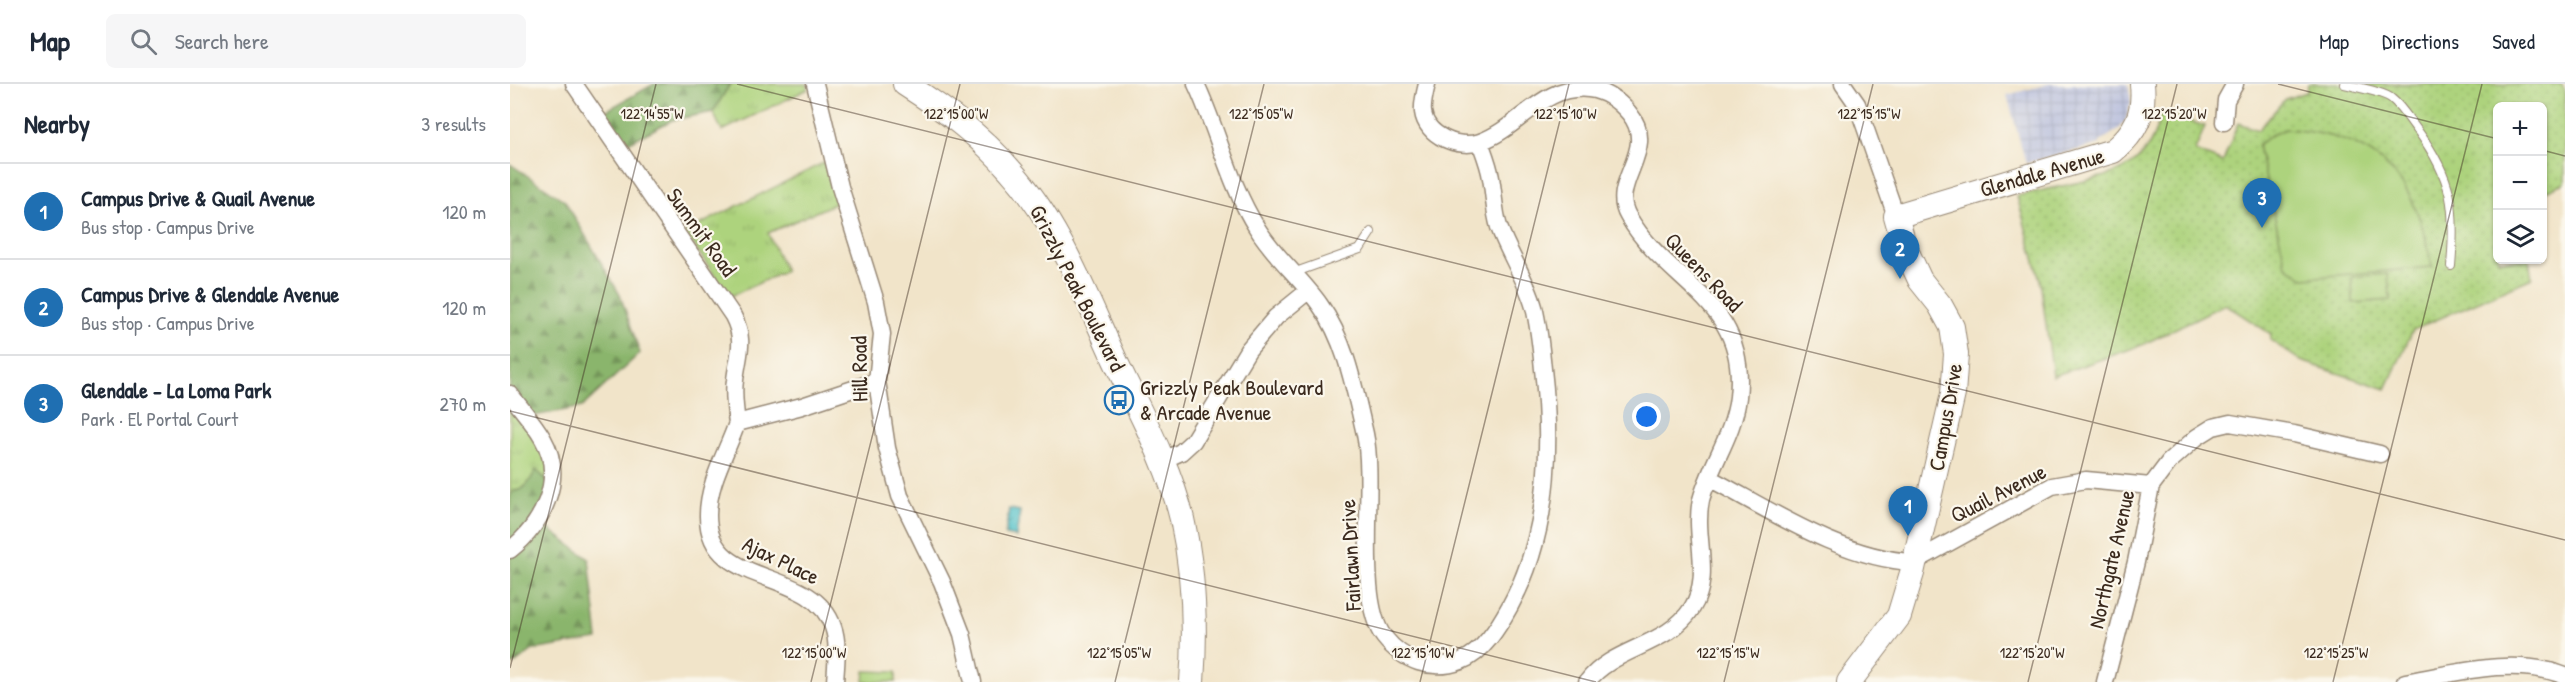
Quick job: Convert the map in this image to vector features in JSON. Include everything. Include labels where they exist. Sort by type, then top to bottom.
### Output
[{"type":"street","name":"Summit Road","points":[[573,84],[733,316],[740,330],[741,352],[735,380],[737,423]]},
{"type":"street","name":"Hill Road","points":[[815,84],[840,188],[876,302],[882,334],[877,381],[887,448],[900,496],[942,582],[962,634],[973,682]]},
{"type":"street","name":"Grizzly Peak Boulevard","points":[[905,84],[954,117],[988,146],[1034,199],[1057,237],[1084,291],[1161,461],[1182,517],[1191,564],[1194,615],[1192,682]]},
{"type":"street","name":"Fairlawn Drive","points":[[1196,84],[1233,177],[1257,228],[1331,322],[1340,344],[1366,439],[1370,596],[1381,633],[1396,652],[1418,663],[1445,666],[1464,660],[1480,650],[1503,618],[1522,583],[1534,549],[1549,438],[1544,374],[1534,307],[1498,224],[1491,177],[1480,142]]},
{"type":"street","points":[[1428,84],[1423,111],[1433,133],[1452,142],[1468,144],[1480,142]]},
{"type":"street","name":"Campus Drive","points":[[1843,84],[1857,104],[1869,134],[1905,248],[1920,280],[1940,305],[1952,327],[1956,354],[1953,394],[1914,562],[1899,616],[1849,682]]},
{"type":"street","name":"Glendale Avenue","points":[[1896,216],[2113,151],[2128,138],[2138,121],[2144,101],[2142,84]]},
{"type":"street","points":[[2224,122],[2226,100],[2235,84]]},
{"type":"street","name":"Queens Road","points":[[1480,142],[1550,94],[1578,87],[1610,95],[1630,114],[1640,136],[1636,162],[1622,192],[1625,213],[1648,246],[1724,321],[1738,363],[1738,397],[1728,435],[1708,478],[1698,520],[1703,566],[1698,596],[1682,620],[1660,637],[1611,661],[1587,682]]},
{"type":"street","points":[[1161,461],[1181,452],[1193,441],[1248,350],[1276,317],[1308,291]]},
{"type":"street","points":[[737,423],[802,406],[877,381]]},
{"type":"street","points":[[510,394],[544,441],[551,467],[548,500],[538,521],[525,538],[510,550]]},
{"type":"street","name":"Ajax Place","points":[[737,423],[714,482],[708,514],[711,538],[723,556],[744,569],[786,583],[817,602],[833,627],[836,659],[835,682]]},
{"type":"street","name":"Northgate Avenue","points":[[2106,682],[2136,562],[2151,486],[2169,462],[2197,437],[2213,427],[2230,423],[2380,453]]},
{"type":"street","points":[[1708,478],[1813,533],[1898,561],[1914,562]]},
{"type":"street","name":"Quail Avenue","points":[[1914,562],[2052,486],[2086,480],[2151,486]]},
{"type":"street","points":[[2405,682],[2493,668],[2533,667],[2565,676]]},
{"type":"lane","points":[[2344,84],[2391,97],[2433,151],[2449,185],[2452,201],[2454,234],[2451,266]]},
{"type":"lane","points":[[1293,273],[1360,249],[1371,232]]},
{"type":"shaded area","points":[[2049,84],[2128,84],[2131,102],[2126,120],[2120,128],[2100,144],[2026,163],[2007,95]]},
{"type":"green space","points":[[654,84],[730,84],[713,112],[672,120],[624,145],[602,113]]},
{"type":"green space","points":[[730,84],[807,84],[808,89],[722,131],[713,112]]},
{"type":"green space","points":[[2308,84],[2561,84],[2565,91],[2565,183],[2547,190],[2547,102],[2493,102],[2493,264],[2530,264],[2532,278],[2413,330],[2386,389],[2301,361],[2270,340],[2271,334],[2225,304],[2142,345],[2053,376],[2040,280],[2017,196],[2096,178],[2123,169],[2134,162],[2150,143],[2161,113],[2205,126],[2195,151],[2223,162],[2238,123],[2258,130],[2285,99],[2307,92]]},
{"type":"green space","points":[[2286,129],[2319,133],[2346,141],[2369,152],[2388,167],[2404,186],[2416,208],[2432,267],[2304,278],[2286,266],[2258,145],[2271,135]]},
{"type":"green space","points":[[825,162],[836,203],[768,233],[785,271],[729,297],[685,232]]},
{"type":"green space","points":[[510,164],[565,201],[620,295],[640,353],[582,407],[528,417],[510,394]]},
{"type":"green space","points":[[2388,274],[2390,300],[2353,303],[2352,277]]},
{"type":"green space","points":[[510,394],[551,467],[510,550]]},
{"type":"green space","points":[[536,470],[551,484],[538,521],[589,559],[598,639],[533,650],[510,667],[510,497],[513,491],[527,484]]},
{"type":"green space","points":[[865,671],[896,672],[896,682],[864,682]]},
{"type":"water","points":[[1009,509],[1020,511],[1016,537],[1005,535]]},
{"type":"place","name":"Glendale - La Loma Park","points":[[2262,228]]},
{"type":"place","name":"Campus Drive & Glendale Avenue","points":[[1900,279]]},
{"type":"place","name":"Grizzly Peak Boulevard & Arcade Avenue","points":[[1119,400]]},
{"type":"place","name":"Campus Drive & Quail Avenue","points":[[1908,536]]}]
